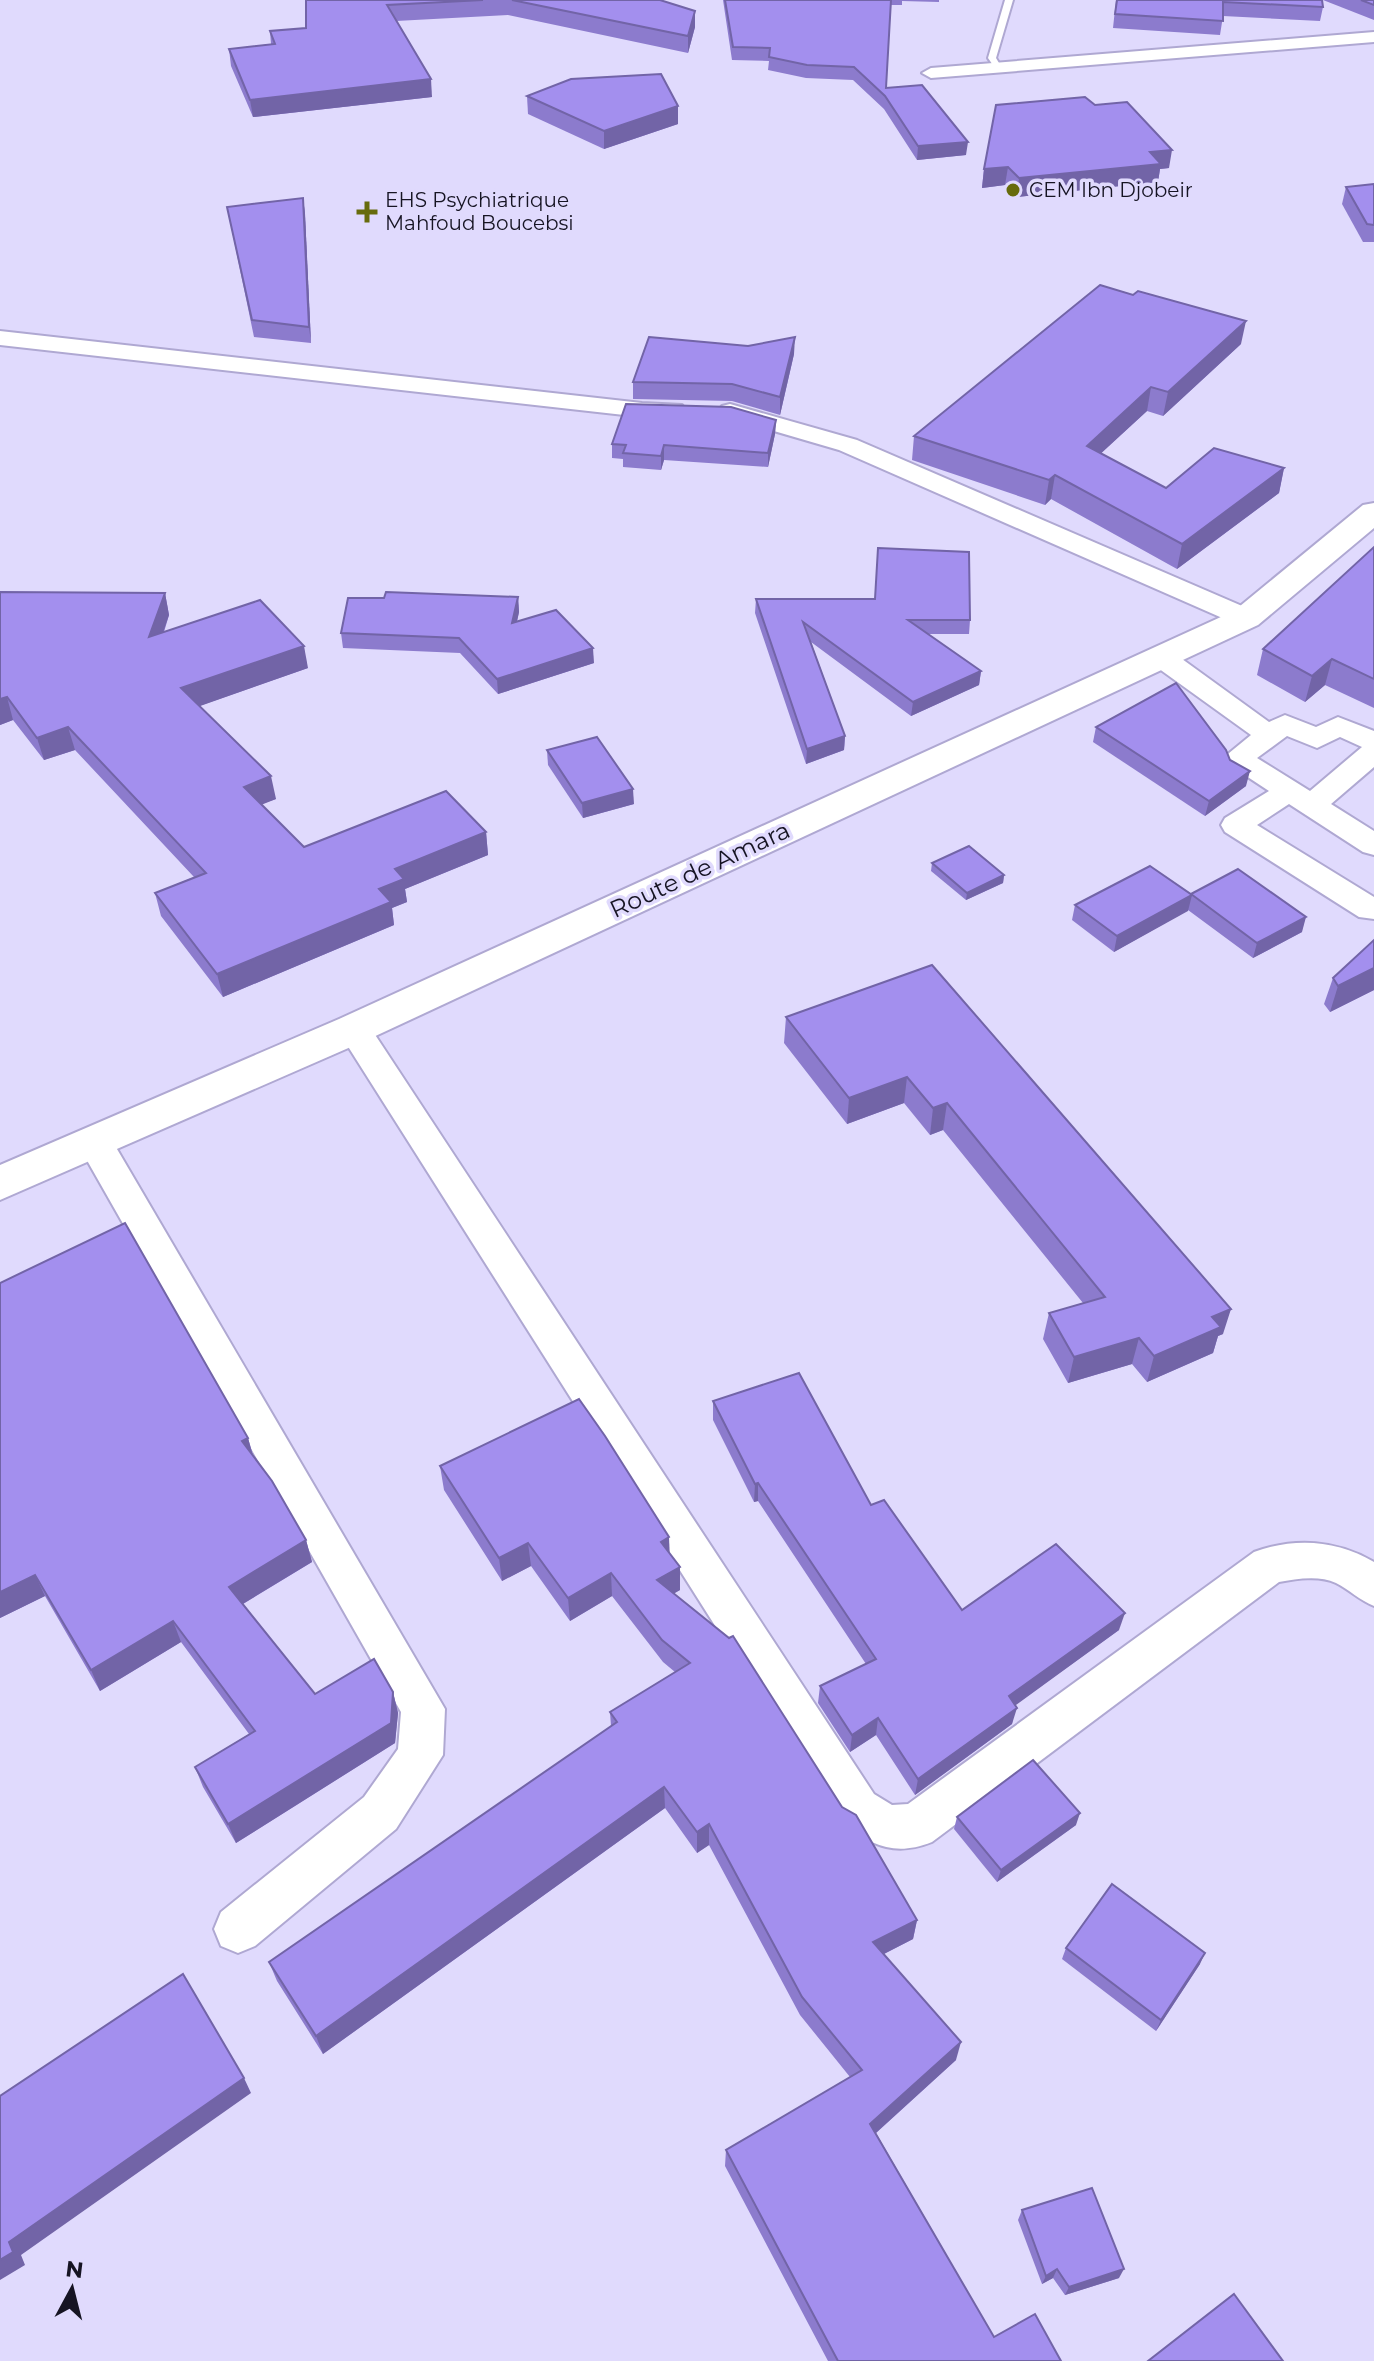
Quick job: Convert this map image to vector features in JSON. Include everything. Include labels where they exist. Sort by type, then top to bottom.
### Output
[{"type":"street","points":[[931,73],[1374,37]]},
{"type":"street","points":[[0,338],[642,410],[732,411],[848,445],[1246,618]]},
{"type":"street","name":"Route de Amara","points":[[0,1184],[354,1029],[1246,618],[1374,512]]},
{"type":"street","points":[[1161,657],[1270,736]]},
{"type":"street","points":[[1374,715],[1362,710],[1317,739],[1285,724],[1238,758],[1374,845]]},
{"type":"street","points":[[1338,726],[1374,742]]},
{"type":"street","points":[[1374,752],[1300,798],[1236,825],[1370,910],[1374,907]]},
{"type":"street","points":[[354,1029],[858,1810],[888,1827],[916,1826],[1269,1565],[1311,1558],[1359,1573],[1374,1587]]},
{"type":"street","points":[[94,1141],[423,1709],[420,1755],[380,1813],[238,1929]]},
{"type":"lane","points":[[997,68],[992,58],[1009,0]]},
{"type":"building","points":[[306,0],[483,0],[387,5],[431,79],[250,100],[229,49],[275,44],[270,31],[306,28]]},
{"type":"building","points":[[512,0],[660,0],[695,11],[688,36]]},
{"type":"building","points":[[725,0],[891,0],[886,88],[922,85],[968,142],[918,146],[885,96],[854,67],[807,65],[769,57],[770,48],[733,47]]},
{"type":"building","points":[[1117,0],[1322,0],[1323,7],[1223,2],[1223,21],[1115,14]]},
{"type":"building","points":[[661,74],[678,106],[604,131],[527,96],[571,79]]},
{"type":"building","points":[[1085,97],[1095,105],[1127,102],[1172,150],[1150,152],[1161,164],[1019,178],[1008,167],[984,169],[996,105]]},
{"type":"building","points":[[1374,184],[1374,225],[1367,224],[1346,187]]},
{"type":"building","points":[[303,198],[309,327],[252,320],[227,207]]},
{"type":"building","points":[[1100,285],[1133,295],[1138,291],[1246,321],[1168,392],[1151,387],[1087,446],[1166,488],[1214,448],[1284,468],[1182,544],[1055,475],[1049,480],[914,436]]},
{"type":"building","points":[[649,337],[748,346],[795,337],[780,397],[732,384],[633,382]]},
{"type":"building","points":[[626,404],[731,407],[776,420],[768,453],[664,445],[661,456],[623,453],[626,445],[612,444]]},
{"type":"building","points":[[1374,547],[1374,679],[1332,659],[1312,676],[1263,649]]},
{"type":"building","points":[[878,548],[969,552],[970,620],[908,620],[981,671],[913,702],[803,622],[845,736],[807,749],[756,599],[875,599]]},
{"type":"building","points":[[0,592],[165,593],[149,637],[260,600],[304,646],[181,688],[271,776],[244,787],[304,847],[446,791],[486,832],[395,869],[404,879],[379,889],[391,902],[217,974],[155,893],[206,873],[68,727],[37,738],[7,697],[0,699]]},
{"type":"building","points":[[386,592],[518,597],[512,623],[556,610],[593,648],[497,679],[459,638],[341,633],[348,598],[384,598]]},
{"type":"building","points":[[1176,683],[1226,750],[1230,760],[1250,771],[1209,801],[1096,727]]},
{"type":"building","points":[[597,737],[633,789],[582,803],[547,750]]},
{"type":"building","points":[[969,846],[1004,875],[967,893],[932,863]]},
{"type":"building","points":[[1150,866],[1192,895],[1117,936],[1075,905]]},
{"type":"building","points":[[1238,869],[1306,917],[1257,943],[1191,894]]},
{"type":"building","points":[[1374,940],[1374,968],[1338,986],[1333,978]]},
{"type":"building","points":[[932,965],[1231,1309],[1212,1317],[1221,1327],[1154,1356],[1139,1338],[1074,1357],[1049,1313],[1105,1297],[947,1103],[933,1108],[907,1077],[849,1098],[786,1017]]},
{"type":"building","points":[[125,1223],[248,1438],[242,1441],[272,1481],[306,1540],[229,1587],[315,1694],[374,1659],[393,1692],[391,1723],[228,1824],[195,1767],[255,1731],[173,1621],[91,1670],[35,1575],[0,1592],[0,1283]]},
{"type":"building","points":[[799,1373],[871,1505],[884,1500],[962,1610],[1056,1544],[1125,1613],[1009,1696],[1017,1708],[918,1779],[878,1718],[852,1735],[820,1686],[876,1659],[758,1483],[755,1484],[713,1401]]},
{"type":"building","points":[[579,1399],[669,1537],[661,1542],[680,1567],[657,1580],[729,1638],[733,1636],[842,1807],[856,1815],[917,1920],[873,1942],[961,2042],[870,2124],[994,2337],[1035,2314],[1061,2361],[838,2361],[726,2150],[862,2070],[802,1997],[709,1824],[697,1832],[664,1787],[316,2036],[269,1962],[617,1722],[610,1712],[690,1663],[662,1640],[611,1573],[568,1598],[528,1543],[499,1558],[440,1466]]},
{"type":"building","points":[[1033,1760],[1080,1813],[1001,1870],[957,1817]]},
{"type":"building","points":[[1112,1884],[1205,1953],[1161,2020],[1066,1948]]},
{"type":"building","points":[[183,1974],[244,2078],[9,2242],[13,2252],[0,2260],[0,2096]]},
{"type":"building","points":[[1092,2188],[1124,2269],[1069,2287],[1057,2269],[1046,2276],[1022,2210]]},
{"type":"building","points":[[1234,2294],[1283,2361],[1148,2361]]},
{"type":"place","name":"CEM Ibn Djobeir","points":[[1013,190]]},
{"type":"place","name":"EHS Psychiatrique Mahfoud Boucebsi","points":[[367,212]]}]
